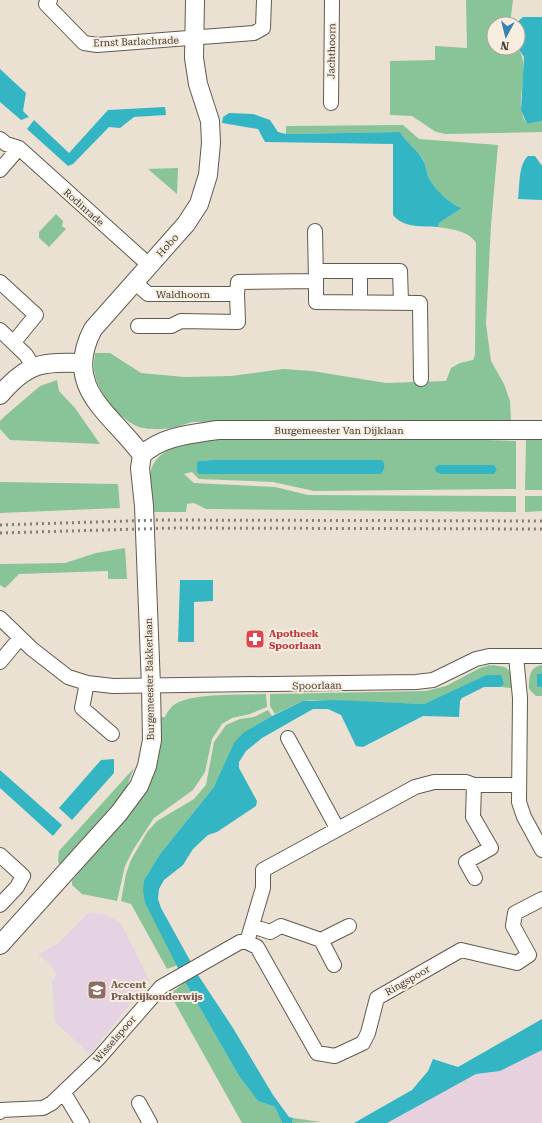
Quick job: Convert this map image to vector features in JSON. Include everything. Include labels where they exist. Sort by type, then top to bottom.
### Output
[{"type":"street","name":"Hobo","points":[[142,455],[102,410],[88,389],[83,373],[83,363],[86,343],[93,329],[186,224],[199,204],[208,175],[211,143],[210,121],[198,84],[194,58],[195,0]]},
{"type":"street","points":[[195,39],[260,31],[264,23],[264,0]]},
{"type":"street","name":"Jachthoorn","points":[[330,102],[332,0]]},
{"type":"street","name":"Ernst Barlachrade","points":[[45,1],[84,42],[97,45],[195,39]]},
{"type":"street","name":"Rodinrade","points":[[0,139],[6,144],[19,148],[149,265]]},
{"type":"street","points":[[0,170],[19,148]]},
{"type":"street","points":[[315,231],[316,302],[420,303],[421,379]]},
{"type":"street","points":[[360,271],[360,302]]},
{"type":"street","points":[[138,326],[171,326],[181,321],[238,322],[238,282],[360,271],[400,271],[401,302]]},
{"type":"street","points":[[0,282],[36,315],[14,342]]},
{"type":"street","name":"Waldhoorn","points":[[131,285],[140,287],[148,294],[237,294]]},
{"type":"street","points":[[0,330],[26,355],[33,366]]},
{"type":"street","points":[[0,395],[21,373],[33,366],[46,363],[83,363]]},
{"type":"street","name":"Burgemeester Van Dijklaan","points":[[142,455],[152,446],[183,435],[218,430],[542,430]]},
{"type":"street","name":"Burgemeester Bakkerlaan","points":[[0,945],[119,813],[139,786],[147,766],[152,740],[144,506],[140,468],[142,455]]},
{"type":"street","name":"Spoorlaan","points":[[0,618],[32,649],[68,677],[87,683],[113,686],[416,682],[433,680],[476,659],[489,656],[542,656]]},
{"type":"street","points":[[0,662],[20,638]]},
{"type":"street","points":[[516,656],[520,698],[519,802],[524,816],[542,850]]},
{"type":"street","points":[[87,683],[82,708],[112,734]]},
{"type":"street","points":[[288,738],[337,828]]},
{"type":"street","points":[[247,942],[263,888],[262,870],[415,787],[434,782],[466,782],[474,785],[519,785]]},
{"type":"street","points":[[474,785],[473,817],[491,848],[466,862],[475,878]]},
{"type":"street","points":[[0,855],[23,876],[17,887],[0,906]]},
{"type":"street","name":"Ringspoor","points":[[247,942],[257,947],[317,1053],[335,1056],[363,1043],[368,1033],[377,998],[461,950],[516,963],[529,955],[513,926],[515,913],[542,899]]},
{"type":"street","points":[[252,926],[270,932],[282,926],[321,940],[334,965]]},
{"type":"street","points":[[321,940],[349,926]]},
{"type":"street","name":"Wisselspoor","points":[[0,1112],[2,1110],[43,1108],[52,1103],[98,1059],[160,987],[240,942],[247,942]]},
{"type":"street","points":[[64,1093],[82,1123]]},
{"type":"street","points":[[139,1103],[150,1123]]},
{"type":"shaded area","name":"Accent Praktijkonderwijs","points":[[89,912],[105,915],[120,922],[149,980],[90,1054],[55,1022],[52,981],[57,974],[48,962],[38,954],[56,945]]},
{"type":"shaded area","points":[[542,1021],[542,1123],[357,1123]]},
{"type":"green space","points":[[466,0],[513,0],[511,16],[486,16],[486,56],[522,56],[523,76],[521,106],[523,115],[527,124],[542,121],[542,132],[446,134],[436,132],[412,116],[390,115],[390,61],[435,60],[435,46],[467,48]]},
{"type":"green space","points":[[403,125],[419,139],[498,145],[491,225],[486,324],[491,361],[504,384],[510,401],[511,420],[192,422],[174,427],[156,429],[143,428],[135,425],[118,413],[104,395],[95,376],[95,353],[110,353],[141,373],[184,377],[231,376],[283,369],[312,371],[386,383],[446,381],[451,368],[460,363],[473,360],[475,355],[476,243],[465,233],[438,227],[439,223],[462,208],[448,201],[436,189],[429,178],[423,159],[418,152],[400,132],[286,134],[286,126]]},
{"type":"green space","points":[[178,168],[177,194],[148,169]]},
{"type":"green space","points":[[56,214],[63,221],[62,226],[66,229],[49,247],[39,238],[39,232]]},
{"type":"green space","points":[[57,380],[59,391],[75,408],[100,444],[10,440],[0,429],[0,421],[5,416],[40,386]]},
{"type":"green space","points":[[383,437],[516,441],[516,489],[314,491],[273,482],[199,479],[192,472],[184,474],[194,483],[275,487],[308,495],[516,496],[516,512],[206,509],[194,503],[187,504],[186,512],[152,512],[149,479],[153,465],[158,458],[165,452],[183,444],[212,438]],"holes":[[[380,460],[384,470],[381,474],[199,474],[199,461]],[[497,470],[494,474],[441,474]]]},
{"type":"green space","points":[[526,440],[542,440],[542,490],[525,490]]},
{"type":"green space","points":[[0,482],[118,484],[120,508],[0,513]]},
{"type":"green space","points":[[525,496],[542,496],[542,511],[525,512]]},
{"type":"green space","points":[[125,548],[127,579],[108,579],[108,571],[19,574],[5,588],[0,585],[0,564],[65,563],[96,553]]},
{"type":"green space","points":[[489,665],[501,666],[508,669],[511,676],[511,688],[501,687],[504,684],[486,675],[424,704],[312,700],[303,701],[275,714],[270,706],[270,694],[426,691],[446,686],[480,668]]},
{"type":"green space","points":[[542,665],[542,674],[537,675],[540,688],[542,688],[542,696],[536,696],[529,689],[530,677],[534,668]]},
{"type":"green space","points":[[266,694],[267,707],[250,714],[232,718],[222,724],[212,739],[205,772],[193,790],[154,818],[133,850],[125,866],[117,901],[82,894],[72,885],[72,881],[101,845],[160,745],[161,717],[165,717],[173,706],[185,700],[220,695]]},
{"type":"green space","points":[[268,710],[272,716],[244,732],[214,787],[160,854],[144,880],[145,903],[178,965],[167,969],[131,904],[121,901],[126,874],[131,860],[147,832],[157,821],[194,799],[206,785],[214,742],[226,725],[240,719],[254,717]]},
{"type":"green space","points":[[134,768],[125,791],[60,865],[58,862],[59,851]]},
{"type":"green space","points":[[185,982],[239,1076],[258,1101],[275,1107],[282,1123],[242,1123],[170,994]]},
{"type":"green space","points":[[293,1118],[321,1122],[292,1123]]},
{"type":"water","points":[[526,17],[542,17],[542,121],[527,124],[521,110],[523,56],[526,56]]},
{"type":"water","points":[[0,69],[26,93],[23,111],[29,117],[21,120],[0,102]]},
{"type":"water","points":[[165,107],[166,115],[134,117],[120,128],[109,127],[73,164],[68,166],[27,129],[34,120],[69,153],[108,110]]},
{"type":"water","points":[[229,113],[253,114],[270,120],[278,132],[286,134],[400,132],[421,156],[429,178],[436,189],[448,201],[462,208],[439,223],[438,227],[413,226],[402,222],[393,215],[393,144],[265,142],[258,129],[222,123],[223,117]]},
{"type":"water","points":[[528,156],[535,156],[542,166],[542,200],[518,199],[522,165]]},
{"type":"water","points":[[380,460],[383,461],[384,468],[381,474],[199,474],[197,472],[197,463],[199,461]]},
{"type":"water","points":[[438,465],[494,465],[497,470],[494,474],[441,474],[436,472],[435,468]]},
{"type":"water","points":[[180,580],[213,580],[213,601],[194,602],[194,642],[178,642]]},
{"type":"water","points":[[537,674],[542,674],[542,688],[537,686]]},
{"type":"water","points":[[486,675],[501,675],[504,684],[501,687],[484,687],[462,698],[460,701],[459,717],[423,716],[363,747],[356,746],[341,715],[328,709],[313,709],[262,738],[246,751],[239,762],[239,768],[257,801],[256,806],[217,832],[208,835],[193,849],[183,865],[164,880],[159,889],[158,899],[161,908],[198,975],[233,1028],[273,1095],[289,1117],[293,1118],[292,1123],[282,1123],[275,1107],[258,1101],[239,1076],[185,982],[145,903],[143,891],[144,880],[160,854],[214,787],[234,743],[244,732],[303,701],[334,700],[424,704]]},
{"type":"water","points":[[114,759],[114,773],[72,820],[59,808],[101,760]]},
{"type":"water","points":[[0,770],[62,825],[53,836],[0,788]]},
{"type":"water","points":[[542,1019],[542,1050],[500,1071],[476,1074],[387,1123],[354,1123],[412,1090],[428,1071],[433,1059],[458,1067]]},
{"type":"railway","points":[[0,525],[159,520],[542,521]]},
{"type":"railway","points":[[0,533],[175,528],[542,529]]},
{"type":"place","name":"Apotheek Spoorlaan","points":[[255,639]]},
{"type":"place","name":"Accent Praktijkonderwijs","points":[[97,990]]}]
